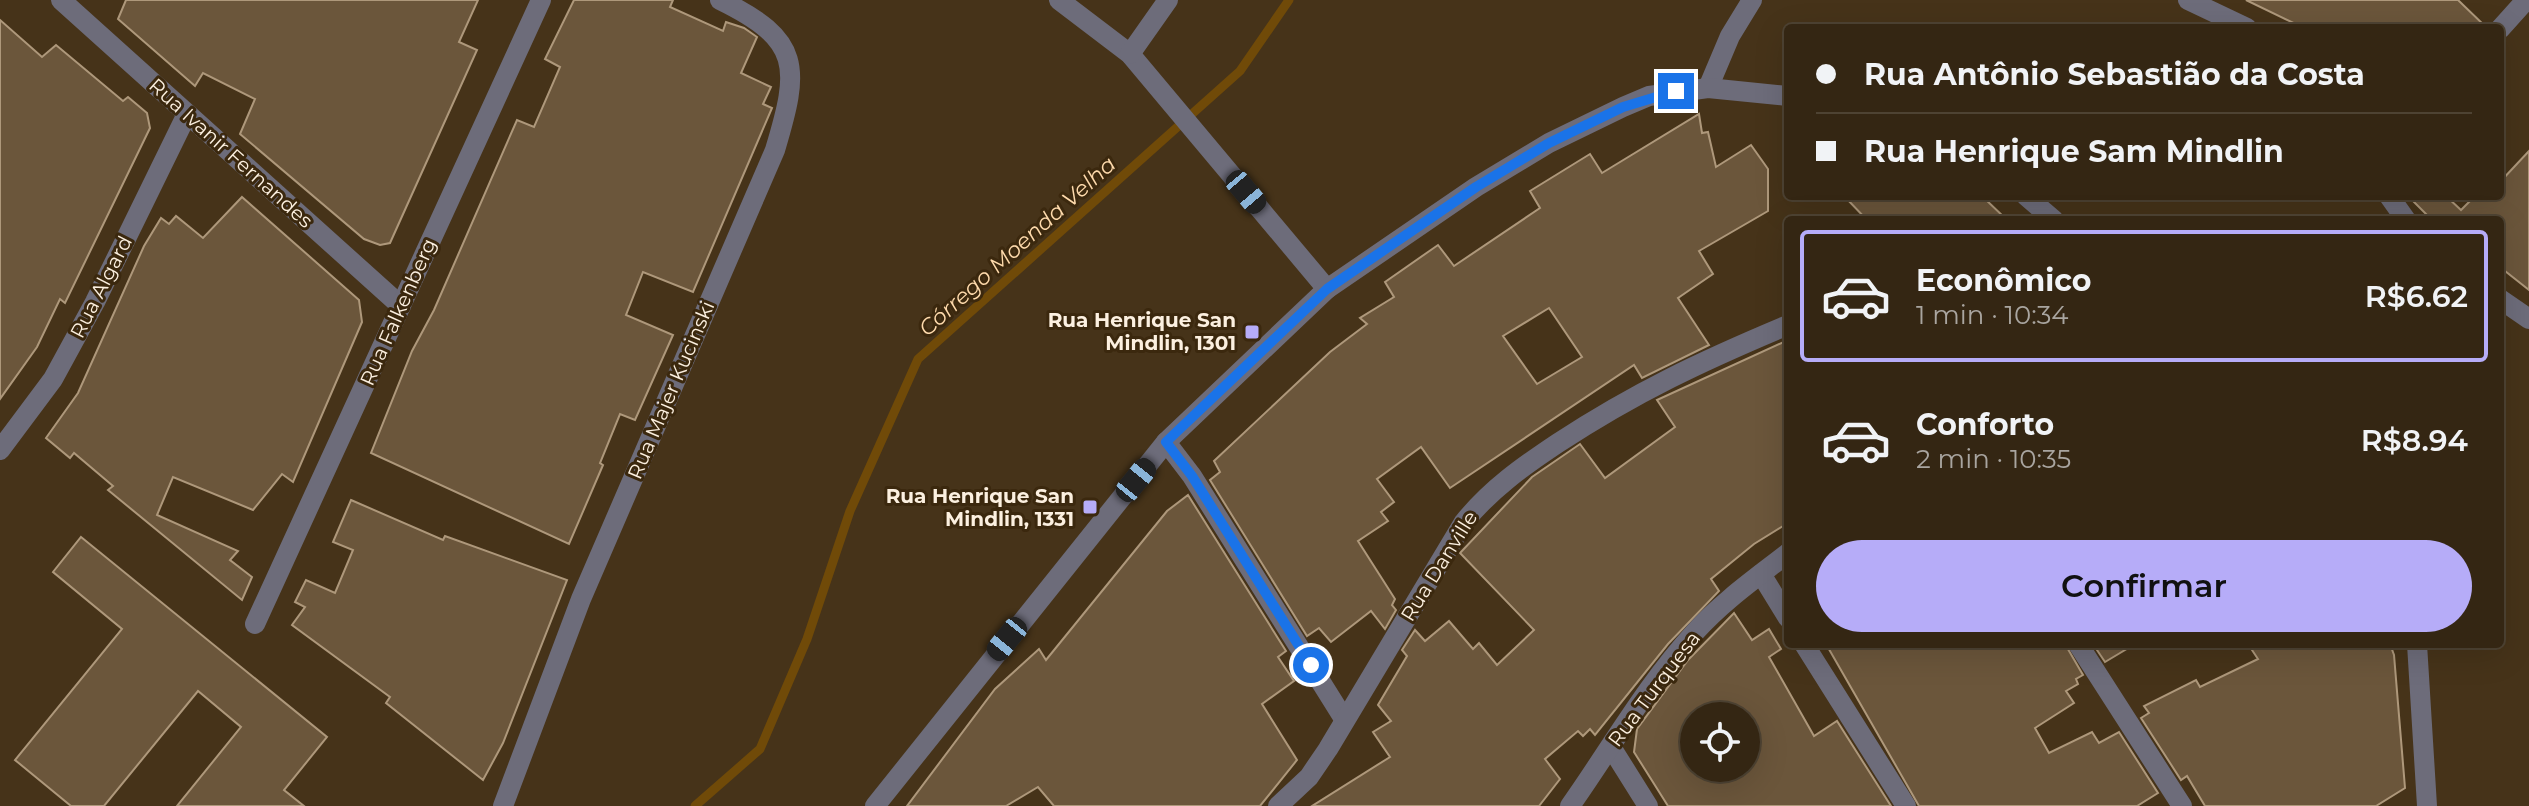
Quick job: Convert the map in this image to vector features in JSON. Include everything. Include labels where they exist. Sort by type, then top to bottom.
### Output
[{"type":"street","name":"Rua Ivanir Fernandes","points":[[61,0],[401,306]]},
{"type":"street","name":"Rua Falkenberg","points":[[255,624],[541,0]]},
{"type":"street","name":"Rua Majer Kucinski","points":[[503,806],[581,599],[775,150],[785,117],[790,91],[790,61],[782,41],[763,24],[720,0]]},
{"type":"street","points":[[1059,0],[1130,54],[1327,289]]},
{"type":"street","points":[[1130,54],[1168,0]]},
{"type":"street","points":[[1708,88],[1730,36],[1752,0]]},
{"type":"street","points":[[2188,0],[2239,24]]},
{"type":"street","points":[[2504,25],[2526,0]]},
{"type":"street","points":[[875,806],[1166,442],[1327,289],[1476,187],[1549,143],[1649,96],[1708,88],[1784,96]]},
{"type":"street","name":"Rua Algard","points":[[0,450],[53,379],[95,302],[187,114]]},
{"type":"street","points":[[2030,200],[2048,216]]},
{"type":"street","points":[[2504,302],[2529,319]]},
{"type":"street","name":"Rua Danville","points":[[1278,806],[1309,777],[1464,522],[1506,478],[1659,381],[1784,327]]},
{"type":"street","points":[[1166,442],[1192,476],[1344,719]]},
{"type":"street","name":"Rua Turquesa","points":[[1570,806],[1668,664],[1695,631],[1729,598],[1784,556]]},
{"type":"street","points":[[1761,574],[1784,611]]},
{"type":"street","points":[[1807,648],[1906,806]]},
{"type":"street","points":[[2081,648],[2182,806]]},
{"type":"street","points":[[2417,648],[2427,806]]},
{"type":"street","points":[[1611,747],[1648,806]]},
{"type":"building","points":[[126,0],[478,0],[459,42],[477,50],[390,243],[380,245],[364,239],[240,134],[255,99],[203,73],[195,86],[118,19]]},
{"type":"building","points":[[574,0],[673,0],[670,7],[723,31],[726,22],[744,28],[757,37],[741,73],[771,87],[763,104],[772,108],[693,292],[643,272],[626,315],[673,335],[635,420],[620,414],[600,463],[603,465],[569,544],[371,453],[412,351],[434,310],[517,120],[534,127],[560,67],[545,59]]},
{"type":"building","points":[[2246,0],[2458,0],[2483,24],[2296,24]]},
{"type":"building","points":[[0,20],[42,57],[56,45],[123,101],[128,97],[147,113],[150,128],[65,303],[60,299],[37,347],[0,399]]},
{"type":"building","points":[[1699,114],[1702,133],[1708,132],[1716,167],[1751,145],[1768,169],[1768,211],[1699,251],[1713,274],[1678,298],[1709,345],[1642,378],[1634,365],[1450,488],[1421,447],[1377,479],[1394,502],[1381,512],[1388,521],[1358,541],[1395,599],[1392,605],[1396,610],[1385,629],[1371,611],[1331,642],[1319,628],[1307,636],[1210,480],[1220,472],[1214,461],[1330,352],[1367,324],[1360,318],[1394,297],[1385,282],[1438,245],[1454,266],[1540,208],[1530,191],[1590,154],[1602,173]],"holes":[[[1549,308],[1582,357],[1537,384],[1503,336]]]},
{"type":"building","points":[[2529,151],[2529,290],[2504,270],[2504,216],[2428,216],[2412,200],[2450,200],[2461,210],[2471,200],[2504,200],[2504,178]]},
{"type":"building","points":[[242,197],[359,300],[362,322],[293,482],[282,474],[253,510],[173,477],[157,515],[238,551],[230,560],[252,577],[242,600],[108,490],[113,486],[74,453],[70,458],[46,438],[78,393],[144,246],[161,218],[169,224],[176,216],[203,238]]},
{"type":"building","points":[[1848,200],[1986,200],[2003,216],[1863,216]]},
{"type":"building","points":[[1784,342],[1784,525],[1754,544],[1711,579],[1719,591],[1668,644],[1595,735],[1590,729],[1583,736],[1578,731],[1545,759],[1560,779],[1539,806],[1312,806],[1390,757],[1373,732],[1391,721],[1378,705],[1407,656],[1402,650],[1415,630],[1425,641],[1449,621],[1473,649],[1479,643],[1497,665],[1534,630],[1460,553],[1532,477],[1580,444],[1605,478],[1675,427],[1657,400]]},
{"type":"building","points":[[1188,495],[1286,651],[1278,657],[1294,681],[1262,704],[1297,760],[1260,806],[1054,806],[1038,787],[1006,806],[907,806],[995,689],[1039,649],[1046,660],[1167,511]]},
{"type":"building","points":[[351,500],[443,540],[445,536],[567,580],[503,743],[483,780],[386,703],[390,697],[292,625],[305,607],[295,602],[306,580],[335,593],[353,550],[333,542]]},
{"type":"building","points":[[81,537],[327,737],[284,790],[304,806],[177,806],[241,727],[198,691],[104,806],[71,806],[15,760],[122,629],[53,572]]},
{"type":"building","points":[[1734,613],[1752,640],[1769,629],[1781,649],[1769,657],[1814,736],[1837,721],[1891,806],[1668,806],[1634,752],[1637,729],[1688,660]]},
{"type":"building","points":[[1828,648],[2067,648],[2083,675],[2076,679],[2078,684],[2066,691],[2074,703],[2035,728],[2049,753],[2092,732],[2099,743],[2119,732],[2158,793],[2137,806],[1919,806]]},
{"type":"building","points":[[2096,648],[2128,648],[2105,662]]},
{"type":"building","points":[[2251,648],[2391,648],[2405,788],[2376,806],[2205,806],[2187,776],[2181,780],[2141,718],[2149,713],[2144,706],[2196,680],[2200,687],[2258,659]]},
{"type":"waterway","name":"Córrego Moenda Velha","points":[[695,806],[760,749],[807,639],[850,511],[918,359],[1240,71],[1289,0]]},
{"type":"place","name":"Rua Henrique San Mindlin, 1301","points":[[1252,332]]},
{"type":"place","name":"Rua Henrique San Mindlin, 1331","points":[[1090,507]]},
{"type":"route","points":[[1311,665],[1192,476],[1166,442],[1327,289],[1476,187],[1549,143],[1649,96],[1676,91]]}]
